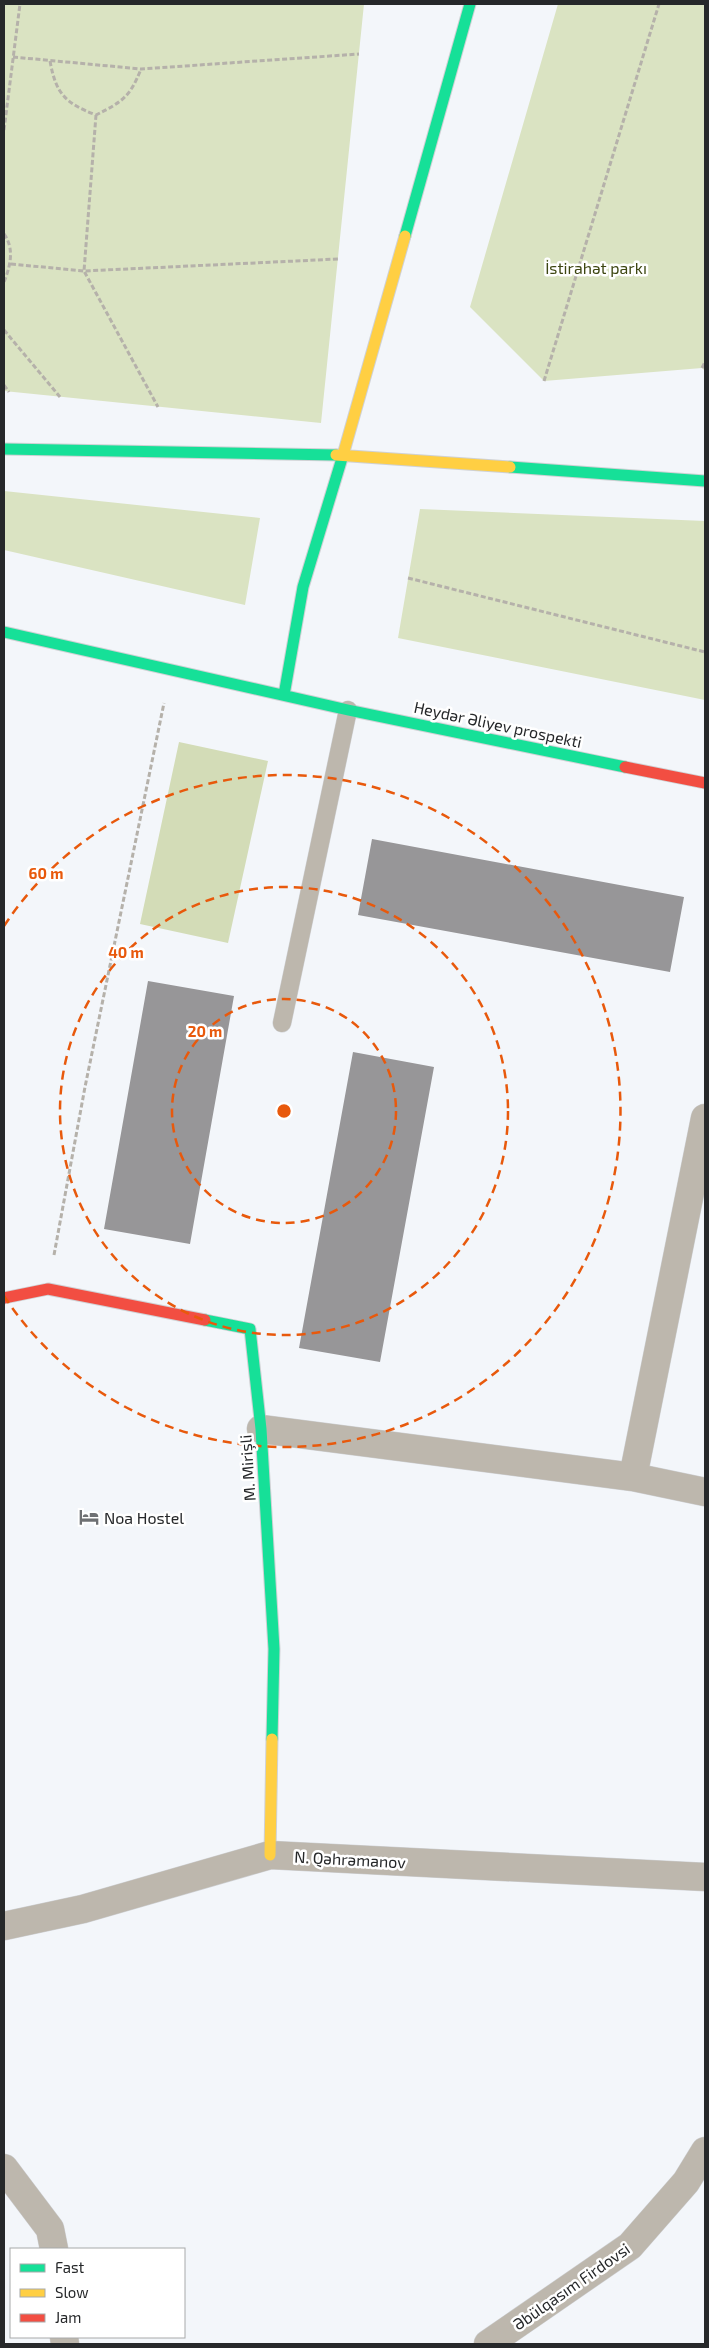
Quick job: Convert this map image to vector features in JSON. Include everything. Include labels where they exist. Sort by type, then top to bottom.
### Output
[{"type":"main road","points":[[284,695],[304,587],[470,4]]},
{"type":"main road","points":[[4,449],[343,455],[705,481]]},
{"type":"main road","name":"Heydər Əliyev prospekti","points":[[4,632],[348,710],[705,783]]},
{"type":"main road","name":"M. Mirişli","points":[[4,1298],[48,1289],[250,1329],[261,1429],[274,1649],[270,1855]]},
{"type":"street","points":[[633,1477],[705,1118]]},
{"type":"street","points":[[261,1429],[633,1477],[705,1492]]},
{"type":"street","name":"N. Qəhrəmanov","points":[[4,1926],[82,1909],[270,1855],[705,1877]]},
{"type":"street","name":"Əbülqasım Firdovsi","points":[[488,2344],[630,2246],[686,2182],[705,2151]]},
{"type":"street","points":[[4,2168],[50,2229],[54,2248]]},
{"type":"lane","points":[[282,1023],[348,710]]},
{"type":"path","points":[[4,130],[20,4]]},
{"type":"path","points":[[544,381],[659,4]]},
{"type":"path","points":[[13,57],[141,69],[359,54]]},
{"type":"path","points":[[50,61],[54,80],[73,106],[96,115],[120,102],[133,89],[141,69]]},
{"type":"path","points":[[96,115],[84,271],[158,407]]},
{"type":"path","points":[[4,234],[8,239],[11,264],[4,282]]},
{"type":"path","points":[[11,264],[84,271],[338,259]]},
{"type":"path","points":[[4,330],[60,397]]},
{"type":"path","points":[[702,368],[705,362]]},
{"type":"path","points":[[4,385],[9,392]]},
{"type":"path","points":[[408,578],[705,652]]},
{"type":"path","points":[[48,1289],[84,1087],[170,670]]},
{"type":"green space","points":[[4,4],[364,4],[321,423],[4,391]]},
{"type":"green space","name":"İstirahət parkı","points":[[558,4],[705,4],[705,371],[702,368],[544,381],[470,307]]},
{"type":"green space","points":[[4,491],[260,518],[245,605],[4,550]]},
{"type":"green space","points":[[420,509],[705,521],[705,700],[398,638]]},
{"type":"green space","points":[[179,742],[268,761],[228,943],[140,924]]},
{"type":"building","points":[[372,839],[684,897],[670,972],[358,915]]},
{"type":"building","points":[[148,981],[234,996],[190,1244],[104,1229]]},
{"type":"building","points":[[353,1052],[434,1067],[380,1362],[299,1348]]},
{"type":"traffic: fast","points":[[405,236],[470,4]]},
{"type":"traffic: fast","points":[[4,449],[336,455]]},
{"type":"traffic: fast","points":[[284,695],[303,587],[343,455]]},
{"type":"traffic: fast","points":[[510,467],[705,481]]},
{"type":"traffic: fast","points":[[4,632],[348,710],[625,767]]},
{"type":"traffic: fast","points":[[205,1320],[250,1329],[261,1429],[274,1649],[272,1739]]},
{"type":"traffic: slow","points":[[343,455],[405,236]]},
{"type":"traffic: slow","points":[[336,455],[510,467]]},
{"type":"traffic: slow","points":[[270,1855],[272,1739]]},
{"type":"traffic: jam","points":[[625,767],[705,783]]},
{"type":"traffic: jam","points":[[4,1298],[48,1289],[205,1320]]},
{"type":"place","name":"Noa Hostel","points":[[89,1517]]}]
